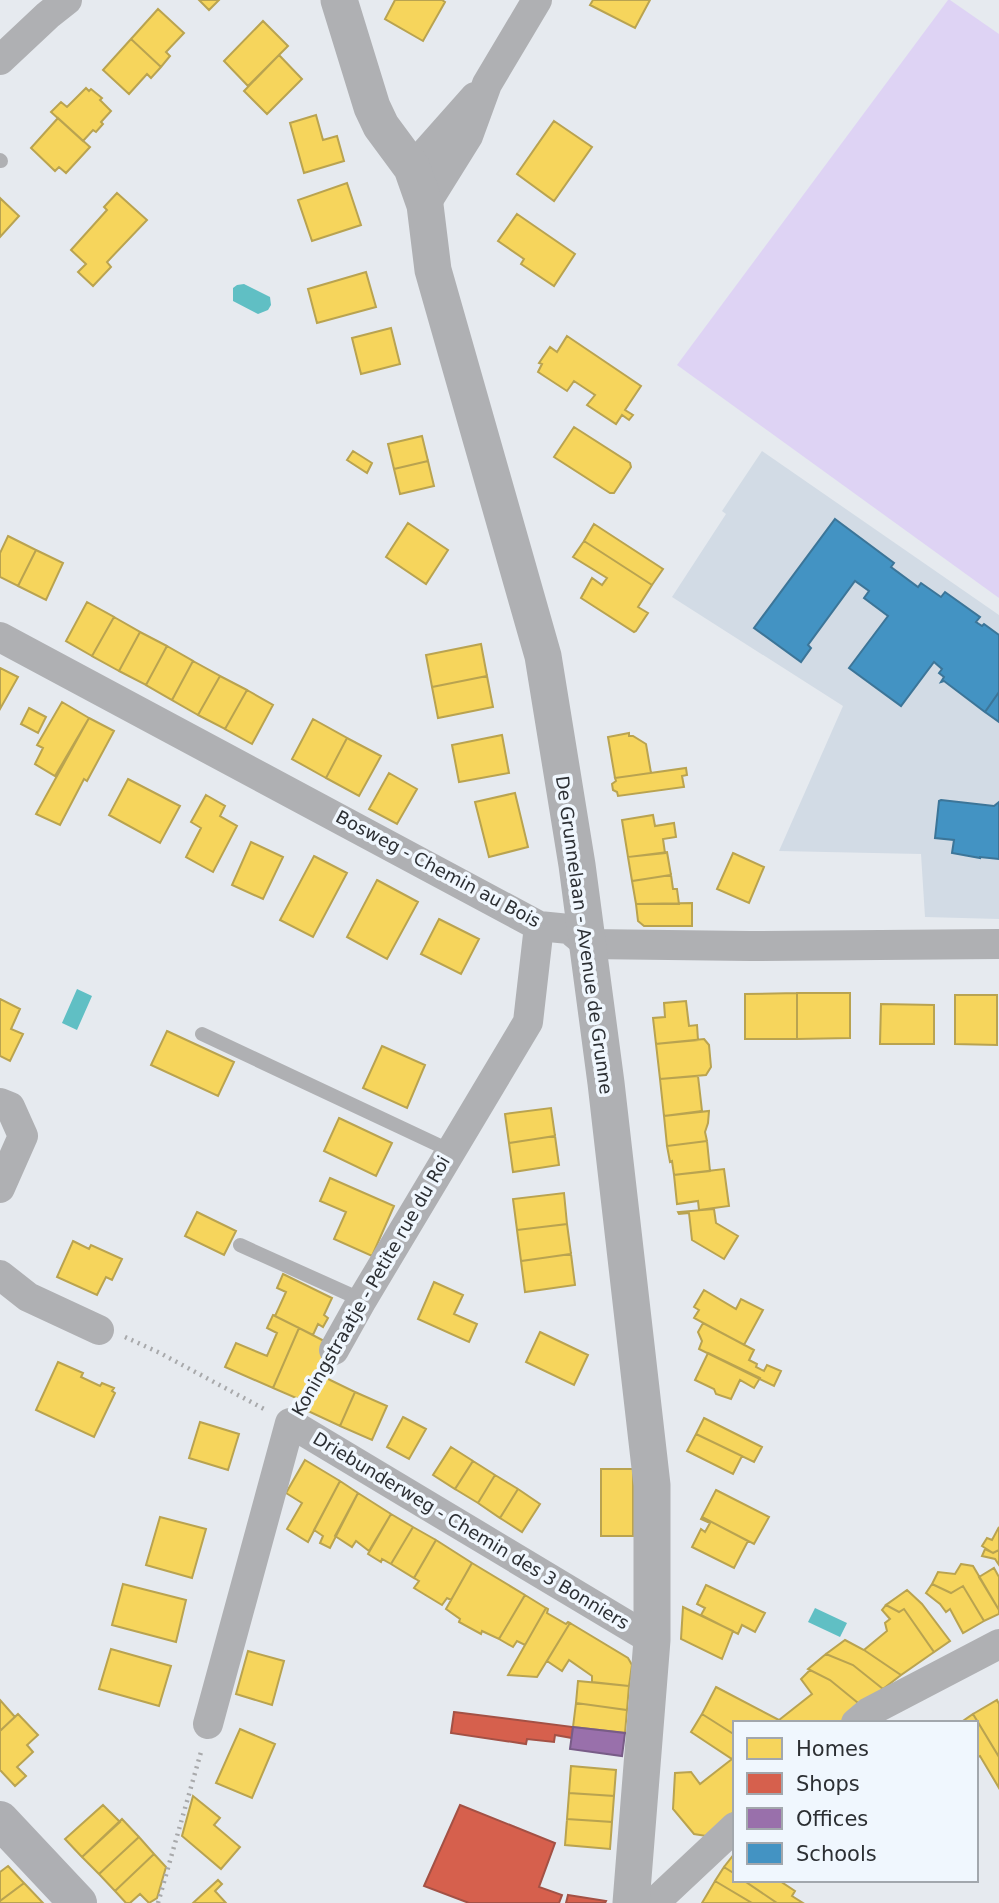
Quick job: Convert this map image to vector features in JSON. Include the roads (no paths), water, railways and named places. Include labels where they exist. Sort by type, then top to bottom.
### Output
[{"type":"main road","points":[[0,1820],[78,1903]]},
{"type":"street","points":[[0,60],[67,0]]},
{"type":"street","name":"De Grunnelaan - Avenue de Grunne","points":[[339,0],[372,107],[381,126],[412,168],[425,205],[433,270],[543,656],[577,865],[606,1083],[652,1485],[652,1640],[631,1903]]},
{"type":"street","points":[[425,205],[468,136],[487,84],[537,0]]},
{"type":"street","points":[[412,168],[487,84]]},
{"type":"street","name":"Bosweg - Chemin au Bois","points":[[0,636],[539,926],[569,929],[587,944],[999,944]]},
{"type":"street","name":"Koningstraatje - Petite rue du Roi","points":[[334,1350],[528,1022],[539,926]]},
{"type":"street","points":[[0,1103],[10,1107],[23,1136],[0,1188]]},
{"type":"street","points":[[0,1275],[28,1297],[99,1330]]},
{"type":"street","name":"Koningstraatje - Petite rue du Roi","points":[[208,1724],[290,1423]]},
{"type":"street","name":"Driebunderweg - Chemin des 3 Bonniers","points":[[290,1423],[652,1640]]},
{"type":"street","points":[[858,1721],[869,1712],[999,1644]]},
{"type":"street","points":[[653,1903],[733,1829]]},
{"type":"lane","points":[[202,1034],[451,1151]]},
{"type":"lane","points":[[240,1245],[362,1300]]},
{"type":"water","points":[[244,284],[270,297],[271,305],[268,310],[258,314],[233,301],[233,288]]},
{"type":"water","points":[[77,989],[92,996],[77,1030],[62,1023]]},
{"type":"water","points":[[815,1608],[847,1623],[840,1637],[808,1622]]}]
